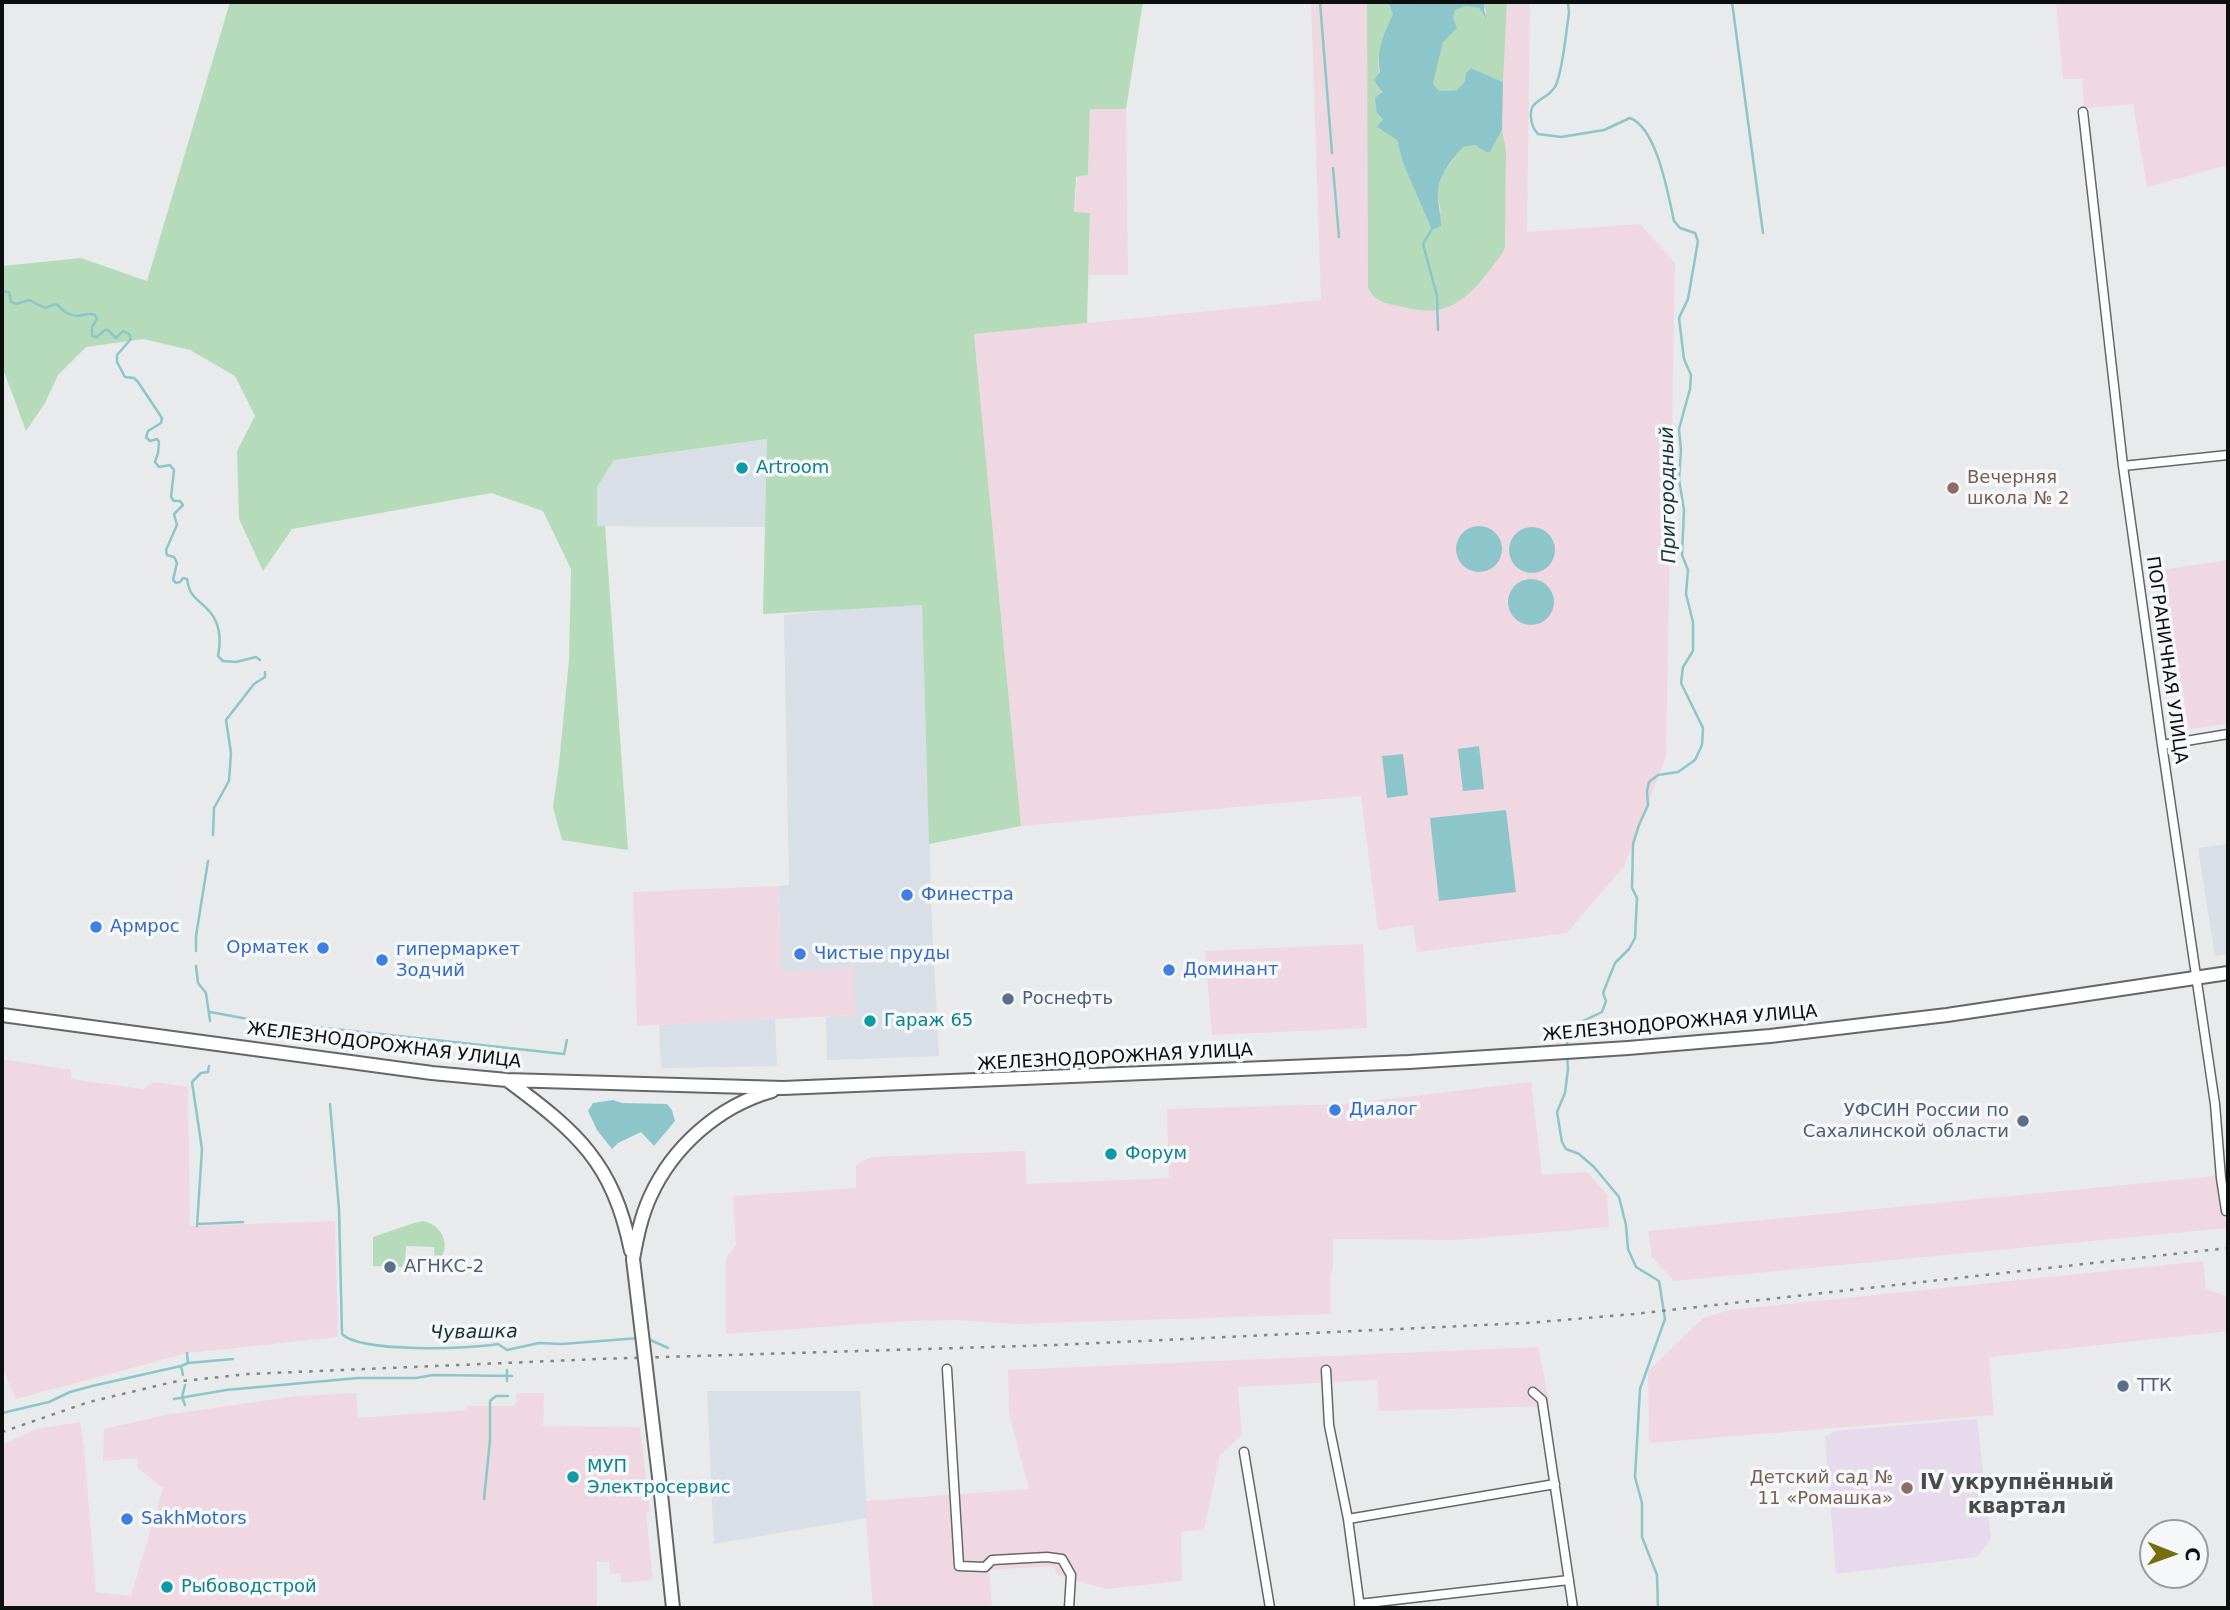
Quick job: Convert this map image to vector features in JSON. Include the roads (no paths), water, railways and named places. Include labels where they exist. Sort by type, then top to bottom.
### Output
[{"type":"main road","name":"ЖЕЛЕЗНОДОРОЖНАЯ УЛИЦА","points":[[2,1015],[432,1073],[507,1080],[783,1088],[1409,1062],[1586,1051],[1906,1020],[2228,973]]},
{"type":"main road","points":[[507,1080],[553,1114],[578,1137],[615,1194],[626,1226],[633,1259],[673,1608]]},
{"type":"main road","points":[[633,1259],[639,1227],[656,1186],[687,1142],[712,1120],[746,1100],[783,1088]]},
{"type":"street","name":"ПОГРАНИЧНАЯ УЛИЦА","points":[[2083,112],[2123,466],[2215,1104],[2221,1178],[2227,1211]]},
{"type":"street","points":[[2123,466],[2228,455]]},
{"type":"street","points":[[2162,745],[2228,734]]},
{"type":"street","points":[[947,1369],[959,1566],[985,1567],[992,1560],[1062,1559],[1071,1575],[1069,1608]]},
{"type":"street","points":[[1326,1370],[1329,1425],[1348,1519],[1360,1606],[1569,1580]]},
{"type":"street","points":[[1533,1392],[1542,1400],[1573,1608]]},
{"type":"street","points":[[1244,1452],[1270,1608]]},
{"type":"street","points":[[1348,1519],[1555,1484]]},
{"type":"water","points":[[1388,2],[1485,2],[1487,19],[1479,8],[1466,6],[1455,10],[1453,18],[1457,28],[1443,42],[1433,84],[1439,91],[1457,90],[1471,68],[1503,82],[1502,130],[1490,152],[1475,145],[1463,147],[1443,173],[1438,196],[1441,226],[1432,230],[1403,163],[1397,140],[1377,127],[1383,119],[1377,113],[1375,98],[1382,92],[1374,80],[1380,72],[1380,49],[1393,14]]},
{"type":"water","points":[[1479,526],[1495,533],[1502,549],[1495,565],[1479,572],[1463,565],[1456,549],[1463,533]]},
{"type":"water","points":[[1532,527],[1548,534],[1555,550],[1548,566],[1532,573],[1516,566],[1509,550],[1516,534]]},
{"type":"water","points":[[1531,579],[1547,586],[1554,602],[1547,618],[1531,625],[1515,618],[1508,602],[1515,586]]},
{"type":"water","points":[[1479,746],[1484,789],[1463,791],[1458,749]]},
{"type":"water","points":[[1403,754],[1408,795],[1387,798],[1382,756]]},
{"type":"water","points":[[1506,810],[1516,892],[1439,901],[1430,818]]},
{"type":"water","points":[[613,1100],[622,1103],[667,1104],[675,1121],[654,1146],[641,1132],[618,1143],[612,1149],[597,1130],[588,1111],[593,1103]]},
{"type":"waterway","points":[[1320,2],[1332,153]]},
{"type":"waterway","name":"Пригородный","points":[[1567,1049],[1572,1029],[1602,1012],[1606,1001],[1603,993],[1615,963],[1629,949],[1635,938],[1637,898],[1632,888],[1633,844],[1648,805],[1649,782],[1658,775],[1678,772],[1695,760],[1702,745],[1703,728],[1681,683],[1683,667],[1693,651],[1693,622],[1686,594],[1688,570],[1682,555],[1684,510],[1679,479],[1679,429],[1691,375],[1684,359],[1679,318],[1688,299],[1698,241],[1695,233],[1680,228],[1674,221],[1660,163],[1639,124],[1630,118],[1604,130],[1561,137],[1538,134],[1534,129],[1532,108],[1536,102],[1547,96],[1558,78],[1569,13],[1568,2]]},
{"type":"waterway","points":[[1732,2],[1763,233]]},
{"type":"waterway","points":[[1333,168],[1339,237]]},
{"type":"waterway","points":[[1432,229],[1423,244],[1437,296],[1438,330]]},
{"type":"waterway","name":"Чувашка","points":[[2,291],[9,292],[11,302],[16,304],[29,300],[45,308],[56,304],[74,316],[95,315],[97,319],[92,327],[92,336],[97,337],[105,330],[116,338],[123,331],[129,334],[131,339],[117,355],[117,362],[125,377],[134,378],[138,382],[162,418],[161,423],[148,431],[146,437],[150,441],[157,439],[159,442],[155,462],[159,467],[170,465],[174,470],[171,497],[183,505],[174,514],[177,525],[166,550],[167,555],[174,557],[177,563],[173,580],[176,583],[183,578],[187,579],[192,595],[213,617],[219,633],[218,656],[223,661],[236,662],[256,657],[260,660]]},
{"type":"waterway","name":"Чувашка","points":[[213,835],[214,808],[229,781],[231,753],[226,720],[254,684],[265,677],[265,672]]},
{"type":"waterway","name":"Чувашка","points":[[196,951],[208,861]]},
{"type":"waterway","name":"Чувашка","points":[[196,966],[198,983],[206,993],[210,1021]]},
{"type":"waterway","points":[[210,1012],[248,1019]]},
{"type":"waterway","points":[[269,1022],[564,1054],[567,1040]]},
{"type":"waterway","name":"Пригородный","points":[[1567,1056],[1565,1093],[1557,1112],[1562,1142],[1566,1149],[1579,1154],[1594,1167],[1619,1197],[1626,1225],[1628,1249],[1636,1267],[1659,1281],[1665,1319],[1640,1389],[1635,1477],[1642,1503],[1642,1537],[1657,1575],[1658,1608]]},
{"type":"waterway","points":[[197,1226],[202,1149],[192,1082],[201,1073],[208,1072],[209,1066]]},
{"type":"waterway","name":"Чувашка","points":[[330,1104],[339,1209],[342,1334],[353,1340],[392,1347],[441,1348],[498,1344],[507,1350],[539,1343],[562,1344],[639,1338]]},
{"type":"waterway","points":[[197,1224],[243,1222]]},
{"type":"waterway","name":"Чувашка","points":[[646,1338],[668,1348]]},
{"type":"waterway","points":[[2,1413],[49,1402],[92,1386],[181,1366],[188,1363],[187,1353]]},
{"type":"waterway","points":[[188,1363],[233,1359]]},
{"type":"waterway","points":[[181,1366],[183,1375]]},
{"type":"waterway","points":[[507,1370],[507,1381]]},
{"type":"waterway","points":[[174,1399],[226,1390],[358,1378],[512,1376]]},
{"type":"waterway","points":[[185,1385],[182,1397],[185,1405]]},
{"type":"waterway","points":[[484,1499],[490,1440],[490,1401],[496,1396],[508,1396]]},
{"type":"railway","points":[[2,1432],[89,1402],[173,1382],[248,1374],[598,1359],[1055,1345],[1527,1323],[1634,1314],[2228,1248]]},
{"type":"place","name":"Artroom","points":[[742,468]]},
{"type":"place","name":"Вечерняя школа № 2","points":[[1953,488]]},
{"type":"place","name":"Финестра","points":[[907,895]]},
{"type":"place","name":"Армрос","points":[[96,927]]},
{"type":"place","name":"Орматек","points":[[323,948]]},
{"type":"place","name":"Чистые пруды","points":[[800,954]]},
{"type":"place","name":"гипермаркет Зодчий","points":[[382,960]]},
{"type":"place","name":"Доминант","points":[[1169,970]]},
{"type":"place","name":"Роснефть","points":[[1008,999]]},
{"type":"place","name":"Гараж 65","points":[[870,1021]]},
{"type":"place","name":"Диалог","points":[[1335,1110]]},
{"type":"place","name":"УФСИН России по Сахалинской области","points":[[2023,1121]]},
{"type":"place","name":"Форум","points":[[1111,1154]]},
{"type":"place","name":"АГНКС-2","points":[[390,1267]]},
{"type":"place","name":"ТТК","points":[[2123,1386]]},
{"type":"place","name":"МУП Электросервис","points":[[573,1477]]},
{"type":"place","name":"Детский сад № 11 «Ромашка»","points":[[1907,1488]]},
{"type":"place","name":"SakhMotors","points":[[127,1519]]},
{"type":"place","name":"Рыбоводстрой","points":[[167,1587]]},
{"type":"district","name":"IV укрупнённый квартал","points":[[2017,1496]]}]
